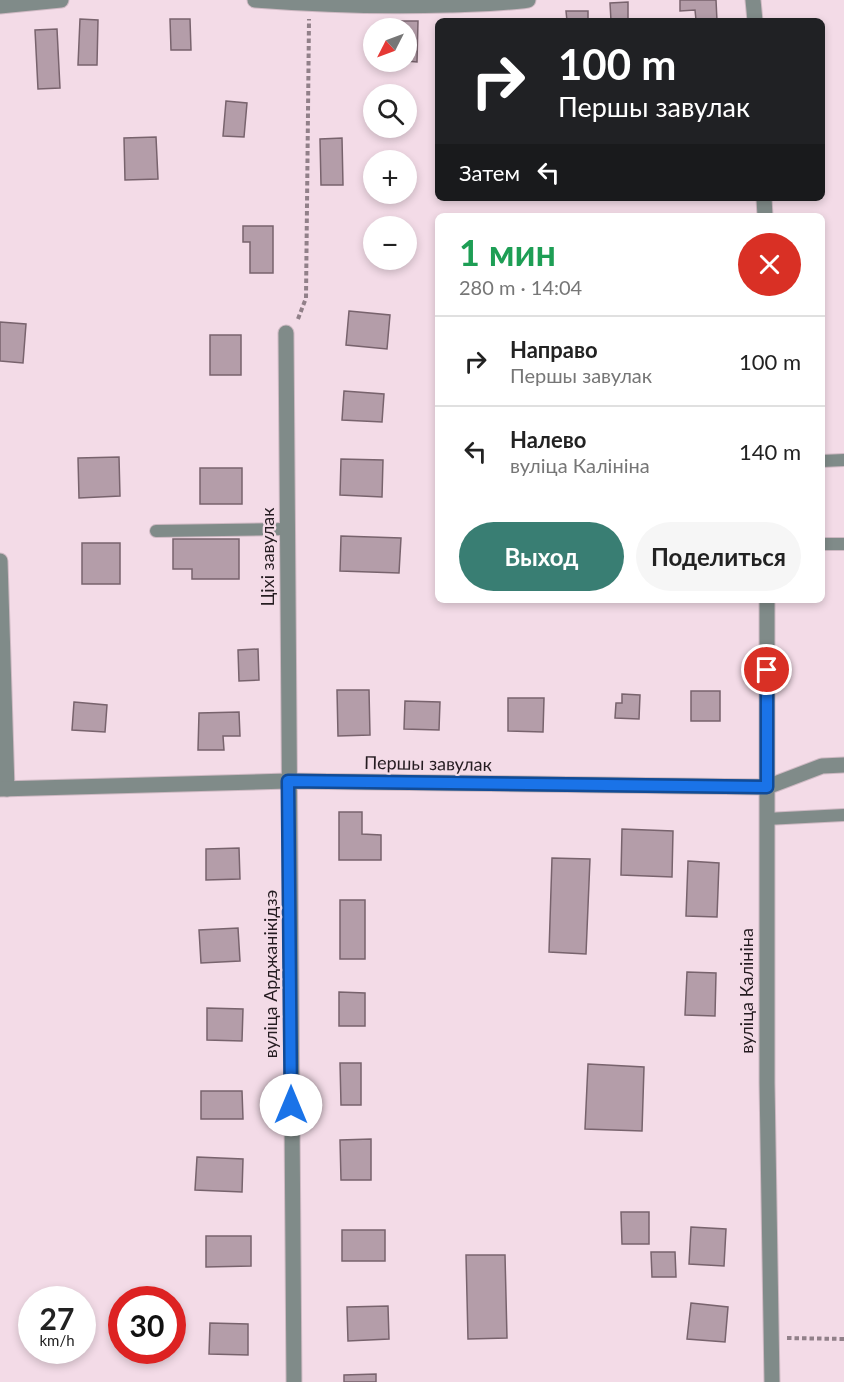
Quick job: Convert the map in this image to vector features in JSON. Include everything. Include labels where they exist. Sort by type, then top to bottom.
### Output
[{"type":"street","points":[[0,6],[61,0]]},
{"type":"street","points":[[255,0],[309,4],[405,6],[509,3],[528,0]]},
{"type":"street","points":[[753,0],[754,18]]},
{"type":"street","name":"Ціхі завулак","points":[[286,333],[288,781]]},
{"type":"street","points":[[0,561],[4,789]]},
{"type":"street","name":"вуліца Калініна","points":[[767,603],[767,1083],[772,1382]]},
{"type":"street","name":"Першы завулак","points":[[4,789],[288,781],[767,787],[822,766],[844,765]]},
{"type":"street","name":"вуліца Арджанікідзэ","points":[[288,781],[294,1382]]},
{"type":"lane","points":[[825,460],[844,460]]},
{"type":"lane","points":[[156,531],[287,529]]},
{"type":"lane","points":[[825,544],[844,544]]},
{"type":"lane","points":[[766,819],[844,816]]},
{"type":"path","points":[[286,333],[297,320],[306,297],[309,4]]},
{"type":"path","points":[[771,1337],[844,1339]]},
{"type":"building","points":[[680,0],[716,0],[717,18],[696,18],[695,10],[680,11]]},
{"type":"building","points":[[628,2],[628,18],[611,18],[610,3]]},
{"type":"building","points":[[566,11],[588,11],[588,18],[567,18]]},
{"type":"building","points":[[80,19],[98,20],[97,65],[78,65]]},
{"type":"building","points":[[170,19],[190,19],[191,50],[171,50]]},
{"type":"building","points":[[57,29],[60,88],[38,89],[35,30]]},
{"type":"building","points":[[226,101],[247,103],[244,137],[223,136]]},
{"type":"building","points":[[156,137],[158,179],[125,180],[124,138]]},
{"type":"building","points":[[342,138],[343,185],[321,185],[320,139]]},
{"type":"building","points":[[243,226],[273,226],[273,273],[250,273],[250,242],[243,242]]},
{"type":"building","points":[[349,311],[390,315],[387,349],[346,345]]},
{"type":"building","points":[[0,322],[26,324],[23,363],[0,361]]},
{"type":"building","points":[[210,335],[241,335],[241,375],[210,375]]},
{"type":"building","points":[[344,391],[384,394],[382,422],[342,420]]},
{"type":"building","points":[[119,457],[120,496],[79,498],[78,458]]},
{"type":"building","points":[[341,459],[383,460],[382,497],[340,495]]},
{"type":"building","points":[[200,468],[242,468],[242,504],[200,504]]},
{"type":"building","points":[[341,536],[401,538],[399,573],[340,571]]},
{"type":"building","points":[[173,539],[239,539],[239,579],[192,579],[192,569],[173,569]]},
{"type":"building","points":[[82,543],[120,543],[120,584],[82,584]]},
{"type":"building","points":[[258,649],[259,680],[239,681],[238,650]]},
{"type":"building","points":[[337,690],[369,690],[370,735],[338,736]]},
{"type":"building","points":[[691,691],[720,691],[720,721],[691,721]]},
{"type":"building","points":[[622,694],[640,695],[639,719],[615,718],[616,703],[622,703]]},
{"type":"building","points":[[508,698],[544,698],[543,732],[508,731]]},
{"type":"building","points":[[405,701],[440,702],[439,730],[404,729]]},
{"type":"building","points":[[74,702],[107,705],[105,732],[72,730]]},
{"type":"building","points":[[239,712],[240,736],[223,736],[224,750],[198,750],[199,713]]},
{"type":"building","points":[[339,812],[362,812],[362,834],[381,835],[381,860],[339,860]]},
{"type":"building","points":[[622,829],[673,831],[672,877],[621,875]]},
{"type":"building","points":[[239,848],[240,879],[206,880],[206,849]]},
{"type":"building","points":[[552,858],[590,859],[586,954],[549,952]]},
{"type":"building","points":[[688,861],[719,863],[717,917],[686,916]]},
{"type":"building","points":[[340,900],[365,900],[365,959],[340,959]]},
{"type":"building","points":[[238,928],[240,961],[201,963],[199,930]]},
{"type":"building","points":[[687,972],[716,973],[715,1016],[685,1015]]},
{"type":"building","points":[[339,992],[365,993],[365,1026],[339,1026]]},
{"type":"building","points":[[207,1008],[243,1009],[242,1041],[207,1040]]},
{"type":"building","points":[[340,1063],[361,1063],[361,1105],[341,1105]]},
{"type":"building","points":[[588,1064],[644,1067],[642,1131],[585,1129]]},
{"type":"building","points":[[201,1091],[242,1091],[243,1119],[201,1119]]},
{"type":"building","points":[[371,1139],[371,1180],[341,1180],[340,1140]]},
{"type":"building","points":[[197,1157],[243,1159],[242,1192],[195,1190]]},
{"type":"building","points":[[621,1212],[649,1212],[649,1244],[622,1244]]},
{"type":"building","points":[[691,1227],[726,1229],[724,1266],[689,1264]]},
{"type":"building","points":[[342,1230],[385,1230],[385,1261],[342,1261]]},
{"type":"building","points":[[206,1236],[251,1236],[251,1266],[206,1267]]},
{"type":"building","points":[[651,1252],[675,1252],[676,1277],[652,1277]]},
{"type":"building","points":[[466,1255],[505,1255],[507,1338],[468,1339]]},
{"type":"building","points":[[691,1303],[728,1307],[725,1342],[687,1339]]},
{"type":"building","points":[[388,1306],[389,1339],[348,1341],[347,1307]]},
{"type":"building","points":[[210,1323],[248,1324],[248,1355],[209,1354]]},
{"type":"building","points":[[376,1374],[376,1382],[344,1382],[344,1375]]},
{"type":"route","points":[[291,1105],[288,781],[767,787],[767,670]]}]
